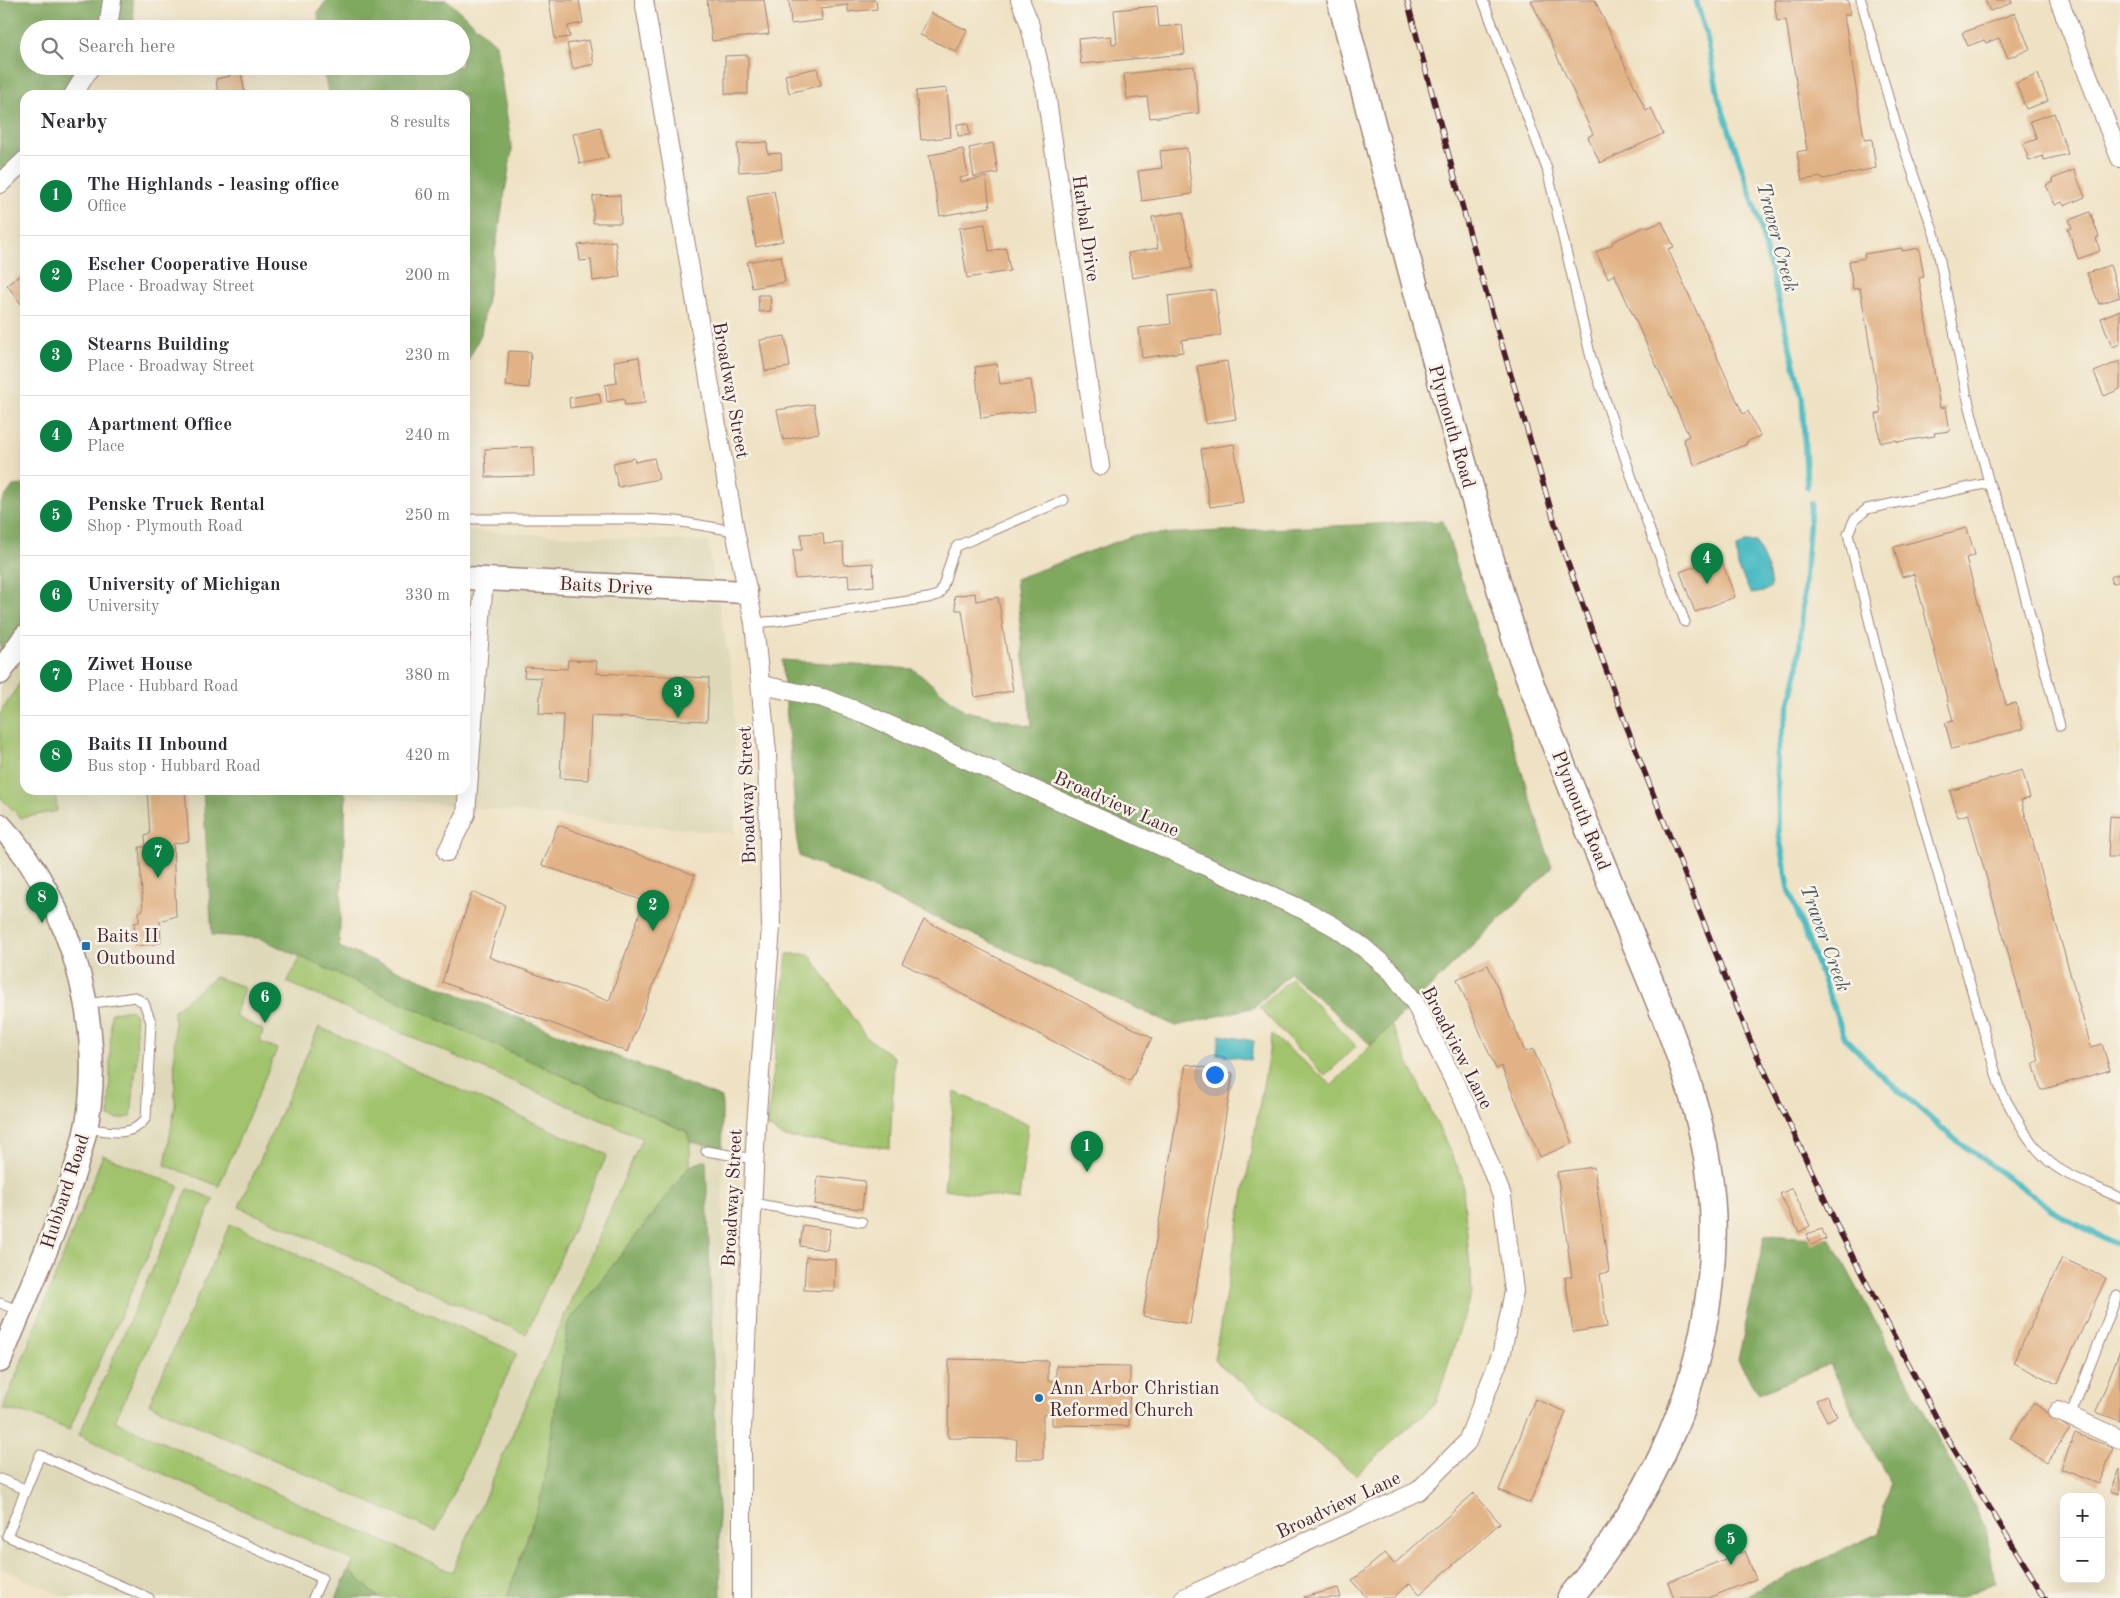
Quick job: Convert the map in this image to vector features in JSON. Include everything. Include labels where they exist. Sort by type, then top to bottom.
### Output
[{"type":"main road","name":"Plymouth Road","points":[[1340,0],[1447,408],[1506,609],[1543,711],[1677,1050],[1691,1090],[1706,1160],[1712,1207],[1711,1264],[1701,1343],[1684,1403],[1662,1458],[1632,1513],[1597,1564],[1570,1598]]},
{"type":"street","points":[[109,20],[112,0]]},
{"type":"street","name":"Broadway Street","points":[[644,0],[735,531],[746,592],[754,623],[762,685],[770,827],[771,927],[754,1160],[742,1430],[742,1598]]},
{"type":"street","name":"Harbal Drive","points":[[1020,0],[1029,22],[1046,93],[1100,466]]},
{"type":"street","points":[[2059,0],[2119,149]]},
{"type":"street","points":[[76,90],[85,75]]},
{"type":"street","points":[[0,184],[20,165]]},
{"type":"street","points":[[470,696],[474,578]]},
{"type":"street","name":"Baits Drive","points":[[474,578],[746,592]]},
{"type":"street","points":[[0,673],[20,643]]},
{"type":"street","name":"Broadview Lane","points":[[762,685],[823,698],[865,714],[1306,911],[1335,927],[1392,972],[1415,1003],[1467,1107],[1502,1196],[1514,1291],[1502,1352],[1467,1442],[1418,1491],[1184,1598]]},
{"type":"street","points":[[447,852],[466,814],[467,795]]},
{"type":"street","name":"Hubbard Road","points":[[0,825],[30,866],[58,913],[70,942],[86,1004],[90,1046],[90,1085],[85,1128],[72,1177],[10,1307],[0,1361]]},
{"type":"street","points":[[2064,1414],[2120,1440]]},
{"type":"lane","points":[[1483,0],[1547,169],[1591,358],[1650,531],[1685,622]]},
{"type":"lane","points":[[1861,0],[1896,125],[1935,236],[1967,395],[1989,483],[2003,515],[2060,726]]},
{"type":"lane","points":[[1989,483],[1867,509],[1854,520],[1848,534],[1894,722],[2001,1091],[2029,1140],[2047,1159],[2063,1172],[2120,1198]]},
{"type":"lane","points":[[754,623],[778,622],[940,594],[944,587],[946,570],[951,555],[957,546],[1064,500]]},
{"type":"lane","points":[[473,519],[642,519],[676,521],[735,531]]},
{"type":"lane","points":[[85,1128],[130,1132],[140,1126],[146,1118],[151,1022],[144,1003],[135,997],[86,1004]]},
{"type":"lane","points":[[706,1151],[754,1160]]},
{"type":"lane","points":[[752,1203],[862,1222]]},
{"type":"lane","points":[[2064,1414],[2117,1296]]},
{"type":"lane","points":[[149,1598],[7,1536],[40,1455],[322,1578],[313,1598]]},
{"type":"lane","points":[[0,1478],[25,1489]]},
{"type":"shaded area","points":[[470,531],[708,542],[734,690],[735,834],[346,795],[470,795]]},
{"type":"shaded area","points":[[20,571],[20,795],[346,795],[339,947],[722,1098],[727,1598],[68,1598],[0,1568],[0,591]]},
{"type":"green space","points":[[0,0],[132,0],[134,20],[20,20],[20,75],[91,75],[77,90],[20,90],[20,152],[0,174]]},
{"type":"green space","points":[[327,0],[447,0],[469,20],[318,20],[318,12]]},
{"type":"green space","points":[[470,21],[496,44],[512,150],[481,334],[470,357],[470,90],[328,90],[324,75],[470,75]]},
{"type":"green space","points":[[20,485],[20,627],[0,652],[0,504],[13,486]]},
{"type":"green space","points":[[1443,521],[1552,868],[1371,1045],[1290,973],[1255,1007],[1176,1026],[799,856],[782,660],[913,669],[965,711],[1032,726],[1015,579],[1135,535]]},
{"type":"green space","points":[[20,683],[20,795],[55,795],[57,811],[21,818],[0,797],[0,714]]},
{"type":"green space","points":[[203,795],[346,795],[339,947],[722,1098],[722,1147],[690,1142],[687,1132],[259,938],[212,935]]},
{"type":"green space","points":[[787,954],[809,954],[866,1037],[894,1057],[890,1148],[783,1137],[767,1126]]},
{"type":"green space","points":[[301,957],[687,1132],[690,1142],[690,1166],[568,1323],[543,1491],[507,1598],[379,1598],[349,1570],[354,1561],[79,1435],[188,1189],[214,1199],[115,1421],[452,1572],[642,1138],[287,982]]},
{"type":"green space","points":[[215,977],[244,987],[235,1017],[263,1030],[260,1042],[277,1049],[219,1186],[165,1165],[175,1106],[174,1010]]},
{"type":"green space","points":[[1291,978],[1356,1046],[1325,1076],[1259,1008]]},
{"type":"green space","points":[[131,1010],[135,1014],[137,1056],[131,1117],[118,1119],[109,1117],[111,1013]]},
{"type":"green space","points":[[1391,1025],[1462,1177],[1472,1291],[1436,1403],[1356,1475],[1214,1360],[1272,1035],[1332,1085]]},
{"type":"green space","points":[[319,1027],[607,1155],[526,1334],[239,1207]]},
{"type":"green space","points":[[955,1092],[1028,1125],[1019,1200],[944,1189]]},
{"type":"green space","points":[[103,1155],[179,1186],[69,1430],[35,1416],[3,1409]]},
{"type":"green space","points":[[706,1160],[721,1598],[507,1598],[543,1491],[568,1323],[690,1166]]},
{"type":"green space","points":[[230,1224],[517,1353],[436,1532],[149,1404]]},
{"type":"green space","points":[[1765,1235],[1831,1239],[1986,1528],[1995,1582],[1961,1598],[1740,1598],[1879,1533],[1890,1484],[1829,1364],[1759,1394],[1738,1360]]},
{"type":"green space","points":[[349,1570],[379,1598],[336,1598]]},
{"type":"water","points":[[1747,542],[1756,542],[1768,569],[1771,587],[1763,592],[1751,594],[1738,567],[1736,548]]},
{"type":"water","points":[[1220,1035],[1254,1041],[1251,1060],[1217,1054]]},
{"type":"building","points":[[549,0],[579,0],[583,23],[568,26],[570,37],[555,39]]},
{"type":"building","points":[[707,0],[764,0],[769,34],[712,41]]},
{"type":"building","points":[[789,0],[876,0],[877,9],[848,12],[848,5],[821,8],[822,20],[791,24]]},
{"type":"building","points":[[1531,0],[1595,0],[1646,111],[1651,108],[1663,134],[1600,163],[1588,137],[1593,134]]},
{"type":"building","points":[[1774,0],[1848,0],[1850,14],[1844,15],[1864,140],[1872,139],[1876,168],[1823,179],[1822,177],[1802,180],[1797,152],[1807,150],[1786,20],[1777,21]]},
{"type":"building","points":[[1985,0],[2011,0],[2012,3],[1990,11]]},
{"type":"building","points":[[1157,6],[1159,27],[1182,25],[1185,54],[1081,64],[1078,39],[1111,36],[1112,44],[1117,43],[1114,10]]},
{"type":"building","points":[[931,13],[967,30],[957,52],[920,35]]},
{"type":"building","points":[[2015,13],[2030,49],[2008,58],[1999,38],[1986,43],[1984,40],[1968,46],[1962,33]]},
{"type":"building","points":[[589,40],[594,64],[573,69],[567,44]]},
{"type":"building","points":[[748,55],[748,94],[725,94],[725,56]]},
{"type":"building","points":[[1194,66],[1199,113],[1150,118],[1147,97],[1127,99],[1124,74]]},
{"type":"building","points":[[817,68],[821,85],[789,93],[785,75]]},
{"type":"building","points":[[2038,74],[2048,101],[2026,109],[2016,83]]},
{"type":"building","points":[[242,75],[244,90],[217,90],[216,79]]},
{"type":"building","points":[[947,88],[951,137],[921,140],[916,91]]},
{"type":"building","points":[[2054,113],[2068,154],[2044,160],[2043,156],[2029,161],[2023,144],[2037,139],[2030,121]]},
{"type":"building","points":[[968,123],[970,135],[958,136],[957,124]]},
{"type":"building","points":[[600,127],[608,158],[580,164],[573,134]]},
{"type":"building","points":[[767,142],[768,154],[781,153],[782,169],[739,172],[737,144]]},
{"type":"building","points":[[993,143],[998,173],[974,177],[969,148]]},
{"type":"building","points":[[1187,148],[1192,194],[1142,201],[1138,171],[1162,168],[1160,151]]},
{"type":"building","points":[[963,149],[968,176],[959,178],[960,182],[986,177],[990,207],[940,216],[929,155]]},
{"type":"building","points":[[2074,170],[2085,197],[2064,206],[2062,202],[2055,205],[2046,185],[2054,182],[2052,179]]},
{"type":"building","points":[[774,191],[783,241],[756,247],[747,196]]},
{"type":"building","points":[[620,195],[621,223],[593,223],[593,196]]},
{"type":"building","points":[[1183,212],[1192,268],[1132,278],[1128,253],[1158,248],[1152,217]]},
{"type":"building","points":[[2090,212],[2099,237],[2096,238],[2100,251],[2078,259],[2068,229],[2072,228],[2069,220]]},
{"type":"building","points":[[1662,222],[1674,247],[1668,249],[1743,414],[1748,411],[1760,436],[1746,442],[1747,444],[1695,466],[1683,439],[1689,436],[1615,274],[1608,278],[1596,252],[1646,226],[1647,228]]},
{"type":"building","points":[[985,224],[989,251],[1006,248],[1010,271],[967,278],[959,228]]},
{"type":"building","points":[[615,241],[620,277],[593,281],[591,260],[580,261],[578,245]]},
{"type":"building","points":[[1902,248],[1902,251],[1919,248],[1924,277],[1919,278],[1940,408],[1946,407],[1950,431],[1934,433],[1935,436],[1897,442],[1897,440],[1880,442],[1876,414],[1881,413],[1860,288],[1853,289],[1849,261],[1865,258],[1864,254]]},
{"type":"building","points":[[781,256],[785,282],[752,288],[747,262]]},
{"type":"building","points":[[2110,265],[2120,297],[2099,304],[2087,273]]},
{"type":"building","points":[[20,275],[20,302],[7,285]]},
{"type":"building","points":[[1215,290],[1221,335],[1182,340],[1183,352],[1142,358],[1139,328],[1171,324],[1168,296]]},
{"type":"building","points":[[758,295],[770,295],[771,311],[759,312]]},
{"type":"building","points":[[2120,310],[2120,344],[2112,347],[2101,318]]},
{"type":"building","points":[[785,336],[790,367],[765,371],[760,340]]},
{"type":"building","points":[[509,351],[531,352],[529,388],[506,386]]},
{"type":"building","points":[[639,357],[645,403],[625,405],[624,399],[607,402],[605,385],[617,383],[614,361]]},
{"type":"building","points":[[1227,361],[1236,419],[1206,424],[1197,366]]},
{"type":"building","points":[[2120,361],[2120,389],[2104,396],[2094,372]]},
{"type":"building","points":[[997,364],[1000,384],[1031,380],[1035,411],[981,418],[975,367]]},
{"type":"building","points":[[599,393],[601,403],[570,408],[569,398]]},
{"type":"building","points":[[814,404],[819,433],[783,440],[777,410]]},
{"type":"building","points":[[1234,444],[1243,502],[1210,507],[1201,449]]},
{"type":"building","points":[[533,447],[534,476],[486,477],[485,449]]},
{"type":"building","points":[[634,458],[635,462],[654,458],[659,479],[618,487],[613,463]]},
{"type":"building","points":[[1967,528],[1975,555],[1966,558],[2006,705],[2016,703],[2023,729],[1952,749],[1945,723],[1953,721],[1914,574],[1902,577],[1894,547]]},
{"type":"building","points":[[823,533],[824,544],[843,543],[844,565],[873,563],[874,586],[849,588],[848,575],[795,579],[793,550],[802,550],[801,534]]},
{"type":"building","points":[[1720,557],[1735,597],[1695,612],[1680,572]]},
{"type":"building","points":[[2118,574],[2120,581],[2112,584],[2110,577]]},
{"type":"building","points":[[975,593],[976,601],[998,597],[1013,691],[975,697],[962,610],[956,610],[954,596]]},
{"type":"building","points":[[568,660],[597,661],[596,673],[709,678],[707,721],[591,716],[588,780],[560,778],[563,715],[539,714],[541,678],[524,677],[525,667],[567,669]]},
{"type":"building","points":[[2022,770],[2030,798],[2021,800],[2091,1047],[2102,1044],[2110,1070],[2041,1090],[2033,1063],[2039,1061],[1969,814],[1958,817],[1950,791]]},
{"type":"building","points":[[147,795],[185,795],[189,841],[173,844],[176,916],[160,921],[161,943],[136,946],[134,923],[139,922],[139,912],[143,910],[139,847],[146,847],[145,836],[150,834]]},
{"type":"building","points":[[2110,816],[2120,817],[2120,857],[2108,857]]},
{"type":"building","points":[[558,825],[695,875],[628,1052],[442,982],[472,892],[505,905],[489,957],[609,1001],[644,901],[542,865]]},
{"type":"building","points":[[924,920],[1152,1038],[1130,1081],[902,963]]},
{"type":"building","points":[[1488,965],[1525,1052],[1533,1049],[1573,1143],[1540,1157],[1501,1066],[1496,1069],[1457,979]]},
{"type":"building","points":[[1186,1064],[1233,1073],[1190,1324],[1143,1316]]},
{"type":"building","points":[[1594,1167],[1609,1272],[1600,1274],[1607,1327],[1573,1332],[1565,1277],[1572,1277],[1557,1172]]},
{"type":"building","points":[[818,1176],[865,1181],[862,1209],[815,1204]]},
{"type":"building","points":[[1792,1188],[1810,1226],[1799,1232],[1780,1194]]},
{"type":"building","points":[[803,1225],[830,1229],[827,1250],[800,1246]]},
{"type":"building","points":[[1822,1229],[1826,1239],[1811,1245],[1807,1234]]},
{"type":"building","points":[[806,1257],[835,1259],[834,1291],[804,1290]]},
{"type":"building","points":[[2062,1258],[2106,1278],[2057,1384],[2013,1363]]},
{"type":"building","points":[[2120,1350],[2120,1421],[2096,1412]]},
{"type":"building","name":"Ann Arbor Christian Reformed Church","points":[[949,1359],[1048,1361],[1048,1381],[1056,1381],[1056,1366],[1130,1367],[1129,1426],[1052,1425],[1052,1414],[1043,1414],[1043,1459],[1016,1459],[1017,1439],[948,1438]]},
{"type":"building","points":[[1826,1396],[1837,1416],[1827,1421],[1816,1400]]},
{"type":"building","points":[[1535,1399],[1566,1412],[1530,1503],[1499,1490]]},
{"type":"building","points":[[2034,1403],[2070,1429],[2046,1463],[2010,1438]]},
{"type":"building","points":[[2075,1433],[2113,1448],[2099,1484],[2061,1469]]},
{"type":"building","points":[[2120,1469],[2120,1494],[2111,1491]]},
{"type":"building","points":[[1474,1493],[1500,1523],[1420,1594],[1410,1583],[1393,1598],[1367,1598],[1352,1581],[1385,1553],[1394,1564]]},
{"type":"building","points":[[1745,1551],[1756,1579],[1708,1598],[1674,1598],[1668,1582]]},
{"type":"building","points":[[1338,1588],[1341,1598],[1304,1598],[1304,1597]]},
{"type":"waterway","name":"Traver Creek","points":[[1696,0],[1706,33],[1719,99],[1758,217],[1802,397],[1807,487]]},
{"type":"waterway","name":"Traver Creek","points":[[1811,503],[1798,668],[1777,755],[1779,835],[1790,893],[1845,1038],[1878,1072],[1953,1138],[2064,1218],[2120,1246]]},
{"type":"railway","points":[[1407,0],[1479,268],[1562,547],[1626,725],[1750,1040],[1841,1234],[1947,1438],[2045,1598]]},
{"type":"place","name":"Apartment Office","points":[[1707,584]]},
{"type":"place","name":"Stearns Building","points":[[678,718]]},
{"type":"place","name":"Ziwet House","points":[[158,878]]},
{"type":"place","name":"Baits II Inbound","points":[[42,923]]},
{"type":"place","name":"Escher Cooperative House","points":[[653,931]]},
{"type":"place","name":"Baits II Outbound","points":[[86,946]]},
{"type":"place","name":"University of Michigan","points":[[265,1023]]},
{"type":"place","name":"The Highlands - leasing office","points":[[1087,1172]]},
{"type":"place","name":"Ann Arbor Christian Reformed Church","points":[[1039,1398]]},
{"type":"place","name":"Penske Truck Rental","points":[[1731,1565]]}]
